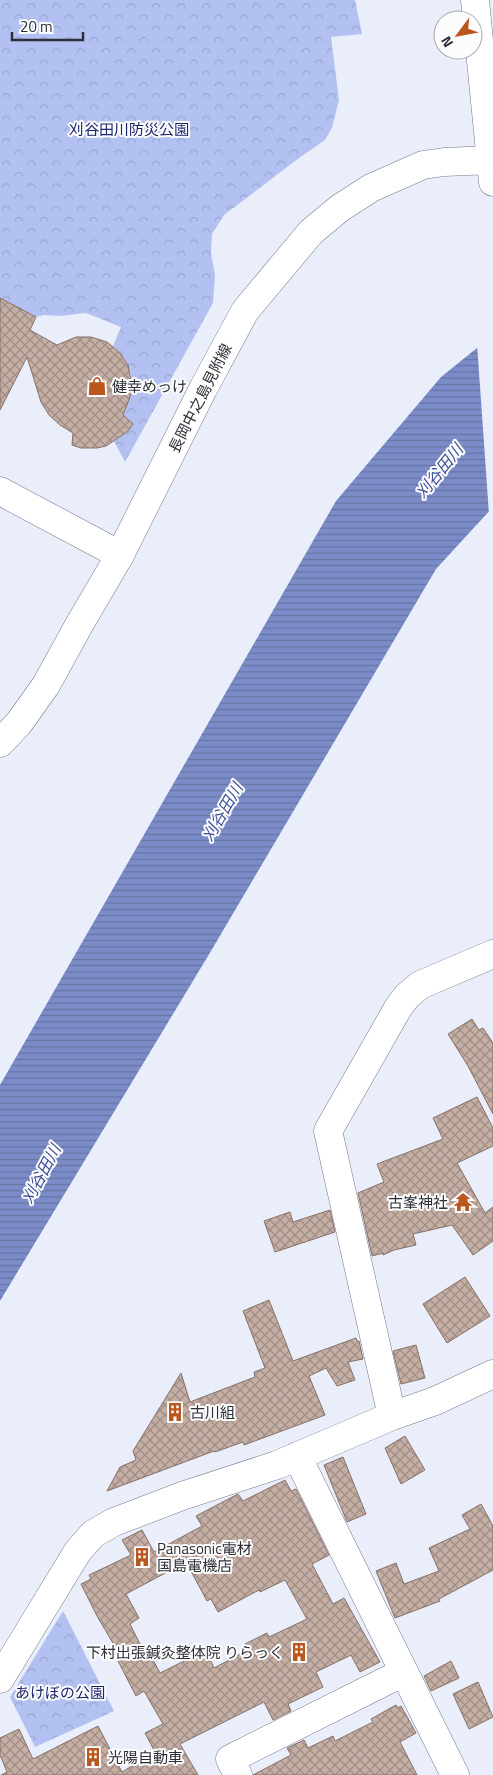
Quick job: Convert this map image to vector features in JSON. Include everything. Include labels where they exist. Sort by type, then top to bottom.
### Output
[{"type":"street","points":[[475,0],[492,167]]},
{"type":"street","name":"長岡中之島見附線","points":[[0,743],[19,723],[46,685],[120,555],[203,389],[245,311],[311,232],[340,208],[371,188],[423,165],[444,162],[492,167]]},
{"type":"street","points":[[0,491],[120,555]]},
{"type":"street","points":[[392,1416],[328,1131],[398,1008],[407,996],[420,985],[493,954]]},
{"type":"street","points":[[0,1679],[78,1551],[93,1534],[114,1522],[182,1496],[277,1465],[392,1416],[436,1401],[493,1374]]},
{"type":"street","points":[[297,1456],[455,1775]]},
{"type":"street","points":[[238,1775],[230,1759],[404,1672]]},
{"type":"green space","name":"刈谷田川防災公園","points":[[0,0],[355,0],[362,34],[331,37],[339,100],[332,128],[325,140],[224,215],[212,234],[211,253],[215,275],[213,303],[125,462],[114,441],[127,432],[133,424],[122,414],[131,387],[129,370],[121,354],[113,346],[121,327],[86,313],[36,317],[0,299]]},
{"type":"green space","name":"あけぼの公園","points":[[63,1611],[114,1711],[35,1747],[10,1697]]},
{"type":"water","name":"刈谷田川","points":[[493,335],[493,507],[436,569],[211,951],[0,1301],[0,1085],[336,501],[441,377]]},
{"type":"pier","points":[[493,332],[493,510],[489,514],[477,344]]},
{"type":"building","points":[[0,298],[36,317],[30,330],[57,345],[76,337],[91,337],[107,342],[119,352],[128,365],[131,381],[130,397],[123,415],[133,424],[127,432],[106,446],[81,448],[72,445],[73,433],[49,415],[41,402],[27,357],[0,410]]},
{"type":"building","points":[[472,1019],[479,1030],[483,1028],[493,1043],[493,1114],[468,1066],[448,1034]]},
{"type":"building","points":[[477,1097],[493,1128],[493,1146],[457,1163],[485,1213],[493,1207],[493,1241],[473,1255],[452,1225],[413,1234],[416,1245],[394,1250],[383,1255],[383,1253],[372,1256],[358,1193],[384,1182],[377,1164],[443,1139],[433,1118]]},
{"type":"building","points":[[330,1210],[335,1232],[275,1252],[264,1221],[290,1212],[293,1222]]},
{"type":"building","points":[[465,1277],[490,1316],[447,1343],[423,1304]]},
{"type":"building","points":[[269,1300],[293,1361],[356,1338],[359,1341],[363,1359],[348,1362],[355,1380],[337,1386],[326,1368],[309,1376],[325,1415],[244,1445],[243,1442],[214,1451],[107,1491],[120,1467],[136,1460],[133,1451],[181,1373],[190,1402],[255,1377],[254,1372],[265,1368],[243,1311]]},
{"type":"building","points":[[416,1345],[425,1378],[401,1384],[393,1351]]},
{"type":"building","points":[[405,1436],[425,1470],[401,1484],[385,1448]]},
{"type":"building","points":[[343,1457],[366,1514],[347,1522],[324,1465]]},
{"type":"building","points":[[285,1480],[291,1491],[296,1489],[329,1555],[312,1564],[333,1604],[344,1598],[380,1662],[360,1672],[351,1655],[316,1672],[323,1687],[288,1704],[291,1711],[273,1720],[264,1702],[180,1744],[198,1775],[1,1775],[7,1772],[0,1755],[0,1738],[19,1729],[33,1759],[98,1726],[122,1772],[155,1752],[145,1733],[163,1724],[144,1691],[136,1696],[116,1657],[120,1655],[81,1584],[91,1579],[89,1575],[131,1555],[122,1540],[142,1530],[154,1552],[202,1526],[196,1516],[238,1494],[243,1501]],"holes":[[[186,1562],[207,1601],[211,1599],[218,1612],[259,1590],[260,1592],[285,1580],[307,1619],[269,1637],[267,1633],[245,1644],[248,1650],[214,1668],[206,1650],[160,1673],[151,1656],[147,1658],[130,1624],[139,1618],[126,1594]]]},
{"type":"building","points":[[481,1504],[493,1526],[493,1570],[439,1599],[440,1601],[395,1618],[376,1571],[396,1563],[404,1584],[439,1571],[429,1548],[470,1529],[462,1515]]},
{"type":"building","points":[[451,1661],[459,1678],[431,1691],[424,1676]]},
{"type":"building","points":[[478,1682],[493,1717],[469,1729],[453,1694]]},
{"type":"building","points":[[396,1705],[398,1708],[401,1706],[416,1733],[400,1742],[417,1775],[253,1775],[291,1755],[287,1748],[304,1740],[308,1748],[333,1736],[335,1741],[373,1722],[371,1719]]},
{"type":"place","name":"健幸めっけ","points":[[97,386]]},
{"type":"place","name":"古峯神社","points":[[463,1202]]},
{"type":"place","name":"古川組","points":[[175,1412]]},
{"type":"place","name":"Panasonic電材 国島電機店","points":[[142,1557]]},
{"type":"place","name":"下村出張鍼灸整体院 りらっく","points":[[299,1652]]},
{"type":"place","name":"光陽自動車","points":[[93,1757]]}]
